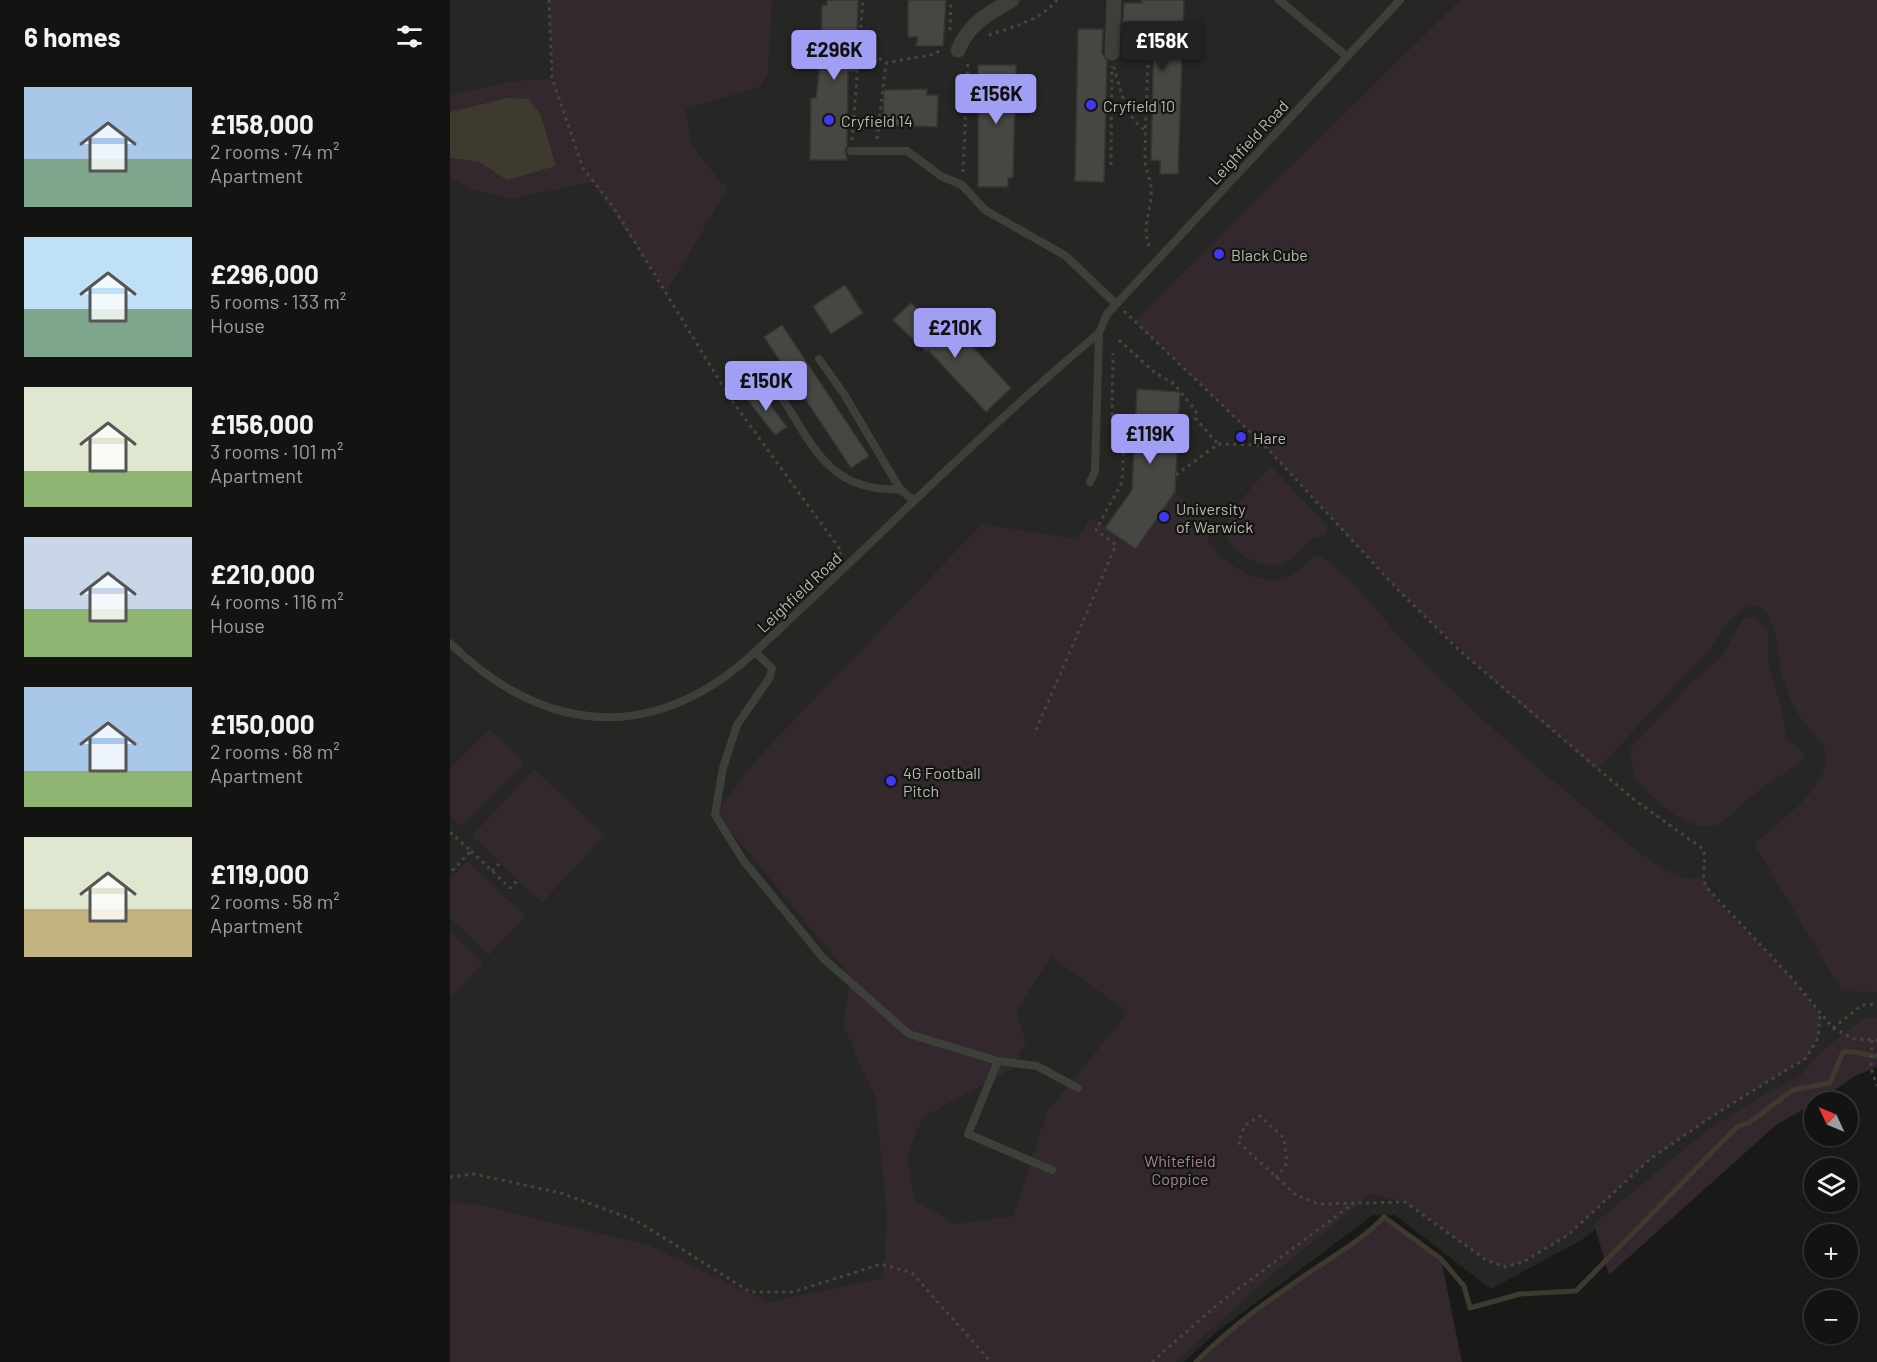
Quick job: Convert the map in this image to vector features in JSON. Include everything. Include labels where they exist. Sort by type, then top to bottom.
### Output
[{"type":"street","points":[[959,51],[964,36],[979,18],[1012,0]]},
{"type":"street","points":[[1112,52],[1114,0]]},
{"type":"lane","points":[[1279,0],[1346,56]]},
{"type":"lane","name":"Leighfield Road","points":[[450,643],[481,672],[518,696],[549,708],[587,716],[637,714],[679,702],[718,681],[755,652],[914,501],[1099,333],[1107,314],[1116,304],[1346,56],[1356,50],[1400,0]]},
{"type":"lane","points":[[851,151],[907,151],[940,176],[962,186],[985,210],[1066,256],[1116,304]]},
{"type":"lane","points":[[1090,482],[1095,471],[1099,333]]},
{"type":"lane","points":[[819,359],[844,394],[900,489],[914,501]]},
{"type":"lane","points":[[774,386],[806,432],[818,456],[836,473],[860,486],[876,490],[900,489]]},
{"type":"lane","points":[[755,652],[771,668],[770,677],[737,725],[723,768],[716,815],[726,835],[823,958],[909,1034],[999,1061],[1037,1066],[1078,1088]]},
{"type":"lane","points":[[999,1061],[968,1134],[1052,1170]]},
{"type":"path","points":[[549,0],[552,78],[583,168],[614,208],[730,398],[842,552],[836,557]]},
{"type":"path","points":[[851,151],[863,0]]},
{"type":"path","points":[[951,0],[959,51],[962,186]]},
{"type":"path","points":[[978,39],[1021,24],[1050,9],[1057,0]]},
{"type":"path","points":[[1149,35],[1145,162],[1151,185],[1145,237],[1155,262]]},
{"type":"path","points":[[861,45],[885,63],[959,51]]},
{"type":"path","points":[[1111,165],[1112,60],[1128,106],[1141,128],[1146,131]]},
{"type":"path","points":[[876,150],[885,63]]},
{"type":"path","points":[[1128,106],[1147,106]]},
{"type":"path","points":[[1125,312],[1264,445],[1402,594],[1458,649],[1632,798],[1703,849],[1706,860],[1702,877],[1707,888],[1790,976],[1820,1014],[1833,1028],[1854,1039],[1875,1040],[1871,1068],[1877,1086]]},
{"type":"path","points":[[1119,340],[1154,372],[1174,384],[1196,411],[1196,418],[1218,444]]},
{"type":"path","points":[[1036,730],[1116,545],[1096,530],[1122,482],[1125,425],[1112,424],[1113,353]]},
{"type":"path","points":[[1176,475],[1218,444],[1264,445]]},
{"type":"path","points":[[450,832],[510,888],[518,880]]},
{"type":"path","points":[[450,873],[471,851]]},
{"type":"path","points":[[492,871],[500,863]]},
{"type":"path","points":[[1833,1028],[1862,1005],[1877,1004]]},
{"type":"path","points":[[1276,1178],[1287,1162],[1284,1138],[1260,1116],[1245,1125],[1238,1142],[1276,1178],[1296,1195],[1319,1204],[1405,1202],[1432,1219],[1486,1260],[1505,1267],[1523,1262],[1568,1235],[1650,1159],[1717,1113],[1806,1058],[1818,1038],[1820,1014]]},
{"type":"path","points":[[450,1177],[474,1174],[561,1193],[637,1221],[750,1292],[794,1292],[881,1264],[912,1273],[991,1362]]},
{"type":"path","points":[[1152,1362],[1218,1304],[1355,1202]]},
{"type":"shaded area","name":"University of Warwick","points":[[450,0],[1877,0],[1877,1033],[1775,1095],[1583,1239],[1491,1289],[1395,1215],[1373,1215],[1219,1330],[1184,1362],[959,1362],[883,1278],[768,1303],[649,1245],[473,1203],[450,1202]]},
{"type":"shaded area","points":[[507,98],[528,99],[541,115],[556,166],[507,180],[479,162],[450,158],[450,112]]},
{"type":"green space","points":[[549,0],[772,0],[768,73],[760,87],[686,109],[691,145],[727,189],[667,291],[592,182],[510,199],[475,190],[450,178],[450,158],[479,162],[507,180],[556,166],[541,115],[507,98],[450,112],[450,95],[508,82],[552,78]]},
{"type":"green space","points":[[1460,0],[1877,0],[1877,992],[1842,991],[1754,844],[1809,794],[1824,771],[1826,759],[1820,741],[1798,714],[1789,695],[1782,676],[1771,620],[1766,612],[1759,607],[1749,607],[1733,617],[1707,653],[1597,770],[1499,686],[1402,594],[1264,445],[1134,321]]},
{"type":"green space","points":[[1271,466],[1326,524],[1327,532],[1322,537],[1312,538],[1297,554],[1276,565],[1260,564],[1243,556],[1230,543],[1225,528],[1237,505]]},
{"type":"green space","name":"Whitefield Coppice","points":[[1175,492],[1211,523],[1208,542],[1215,550],[1232,565],[1253,576],[1275,580],[1285,578],[1297,571],[1315,554],[1327,561],[1353,583],[1402,639],[1476,713],[1608,827],[1642,855],[1665,870],[1686,878],[1703,877],[1713,897],[1790,976],[1820,1014],[1818,1038],[1806,1058],[1717,1113],[1650,1159],[1568,1235],[1523,1262],[1505,1267],[1486,1260],[1405,1202],[1371,1194],[1266,1280],[1175,1362],[450,1362],[450,1202],[473,1203],[649,1245],[768,1302],[883,1278],[887,1216],[875,1097],[843,1025],[851,977],[719,817],[722,804],[757,759],[982,524],[1077,539],[1090,518],[1136,549]],"holes":[[[1051,957],[1128,1012],[1047,1112],[1013,1216],[957,1224],[915,1201],[907,1155],[923,1117],[1012,1069],[1026,1042],[1016,1012]]]},
{"type":"green space","points":[[1754,617],[1767,631],[1768,659],[1784,718],[1785,737],[1803,752],[1804,760],[1760,789],[1719,825],[1699,827],[1676,816],[1647,793],[1634,776],[1630,749],[1689,685],[1722,656],[1743,619]]},
{"type":"green space","points":[[490,729],[524,763],[461,826],[450,815],[450,769]]},
{"type":"green space","points":[[534,769],[605,835],[542,903],[472,836]]},
{"type":"green space","points":[[467,861],[526,916],[489,955],[450,918],[450,879]]},
{"type":"green space","points":[[450,932],[483,963],[450,998]]},
{"type":"green space","points":[[1877,1017],[1877,1067],[1855,1076],[1832,1092],[1804,1092],[1804,1109],[1776,1125],[1609,1275],[1594,1224],[1706,1131],[1766,1093],[1799,1077],[1821,1052],[1865,1019]]},
{"type":"green space","points":[[1384,1217],[1441,1259],[1462,1362],[1196,1362],[1252,1313],[1359,1239]]},
{"type":"building","points":[[827,0],[858,0],[856,72],[848,71],[847,146],[845,150],[847,160],[810,160],[811,98],[816,98],[821,56],[822,5],[827,5]]},
{"type":"building","points":[[908,0],[946,0],[943,46],[916,46],[918,37],[908,37]]},
{"type":"building","points":[[1142,0],[1184,0],[1178,174],[1160,174],[1160,160],[1151,161],[1154,36],[1122,35],[1124,3],[1142,3]]},
{"type":"building","name":"Cryfield 10","points":[[1078,29],[1103,29],[1102,53],[1107,61],[1104,182],[1075,181]]},
{"type":"building","points":[[978,65],[1016,65],[1013,178],[1008,178],[1008,187],[978,187]]},
{"type":"building","points":[[927,89],[927,95],[938,95],[937,127],[883,125],[884,90]]},
{"type":"building","points":[[845,285],[863,313],[831,334],[813,306]]},
{"type":"building","points":[[911,303],[960,351],[969,343],[1011,388],[986,412],[928,350],[926,352],[893,320]]},
{"type":"building","points":[[782,325],[869,456],[851,468],[764,337]]},
{"type":"building","points":[[758,388],[787,427],[775,435],[746,398]]},
{"type":"building","points":[[1137,389],[1180,392],[1175,492],[1136,549],[1105,528],[1132,490]]},
{"type":"waterway","points":[[1196,1362],[1252,1313],[1359,1239],[1384,1217],[1441,1259],[1464,1286],[1470,1308],[1520,1294],[1576,1291],[1737,1127],[1750,1122],[1793,1090],[1830,1083],[1843,1052],[1877,1056]]},
{"type":"place","name":"Cryfield 10","points":[[1091,105]]},
{"type":"place","name":"Cryfield 14","points":[[829,120]]},
{"type":"place","name":"Black Cube","points":[[1219,254]]},
{"type":"place","name":"Hare","points":[[1241,437]]},
{"type":"place","name":"University of Warwick","points":[[1164,517]]},
{"type":"place","name":"4G Football Pitch","points":[[891,781]]}]
